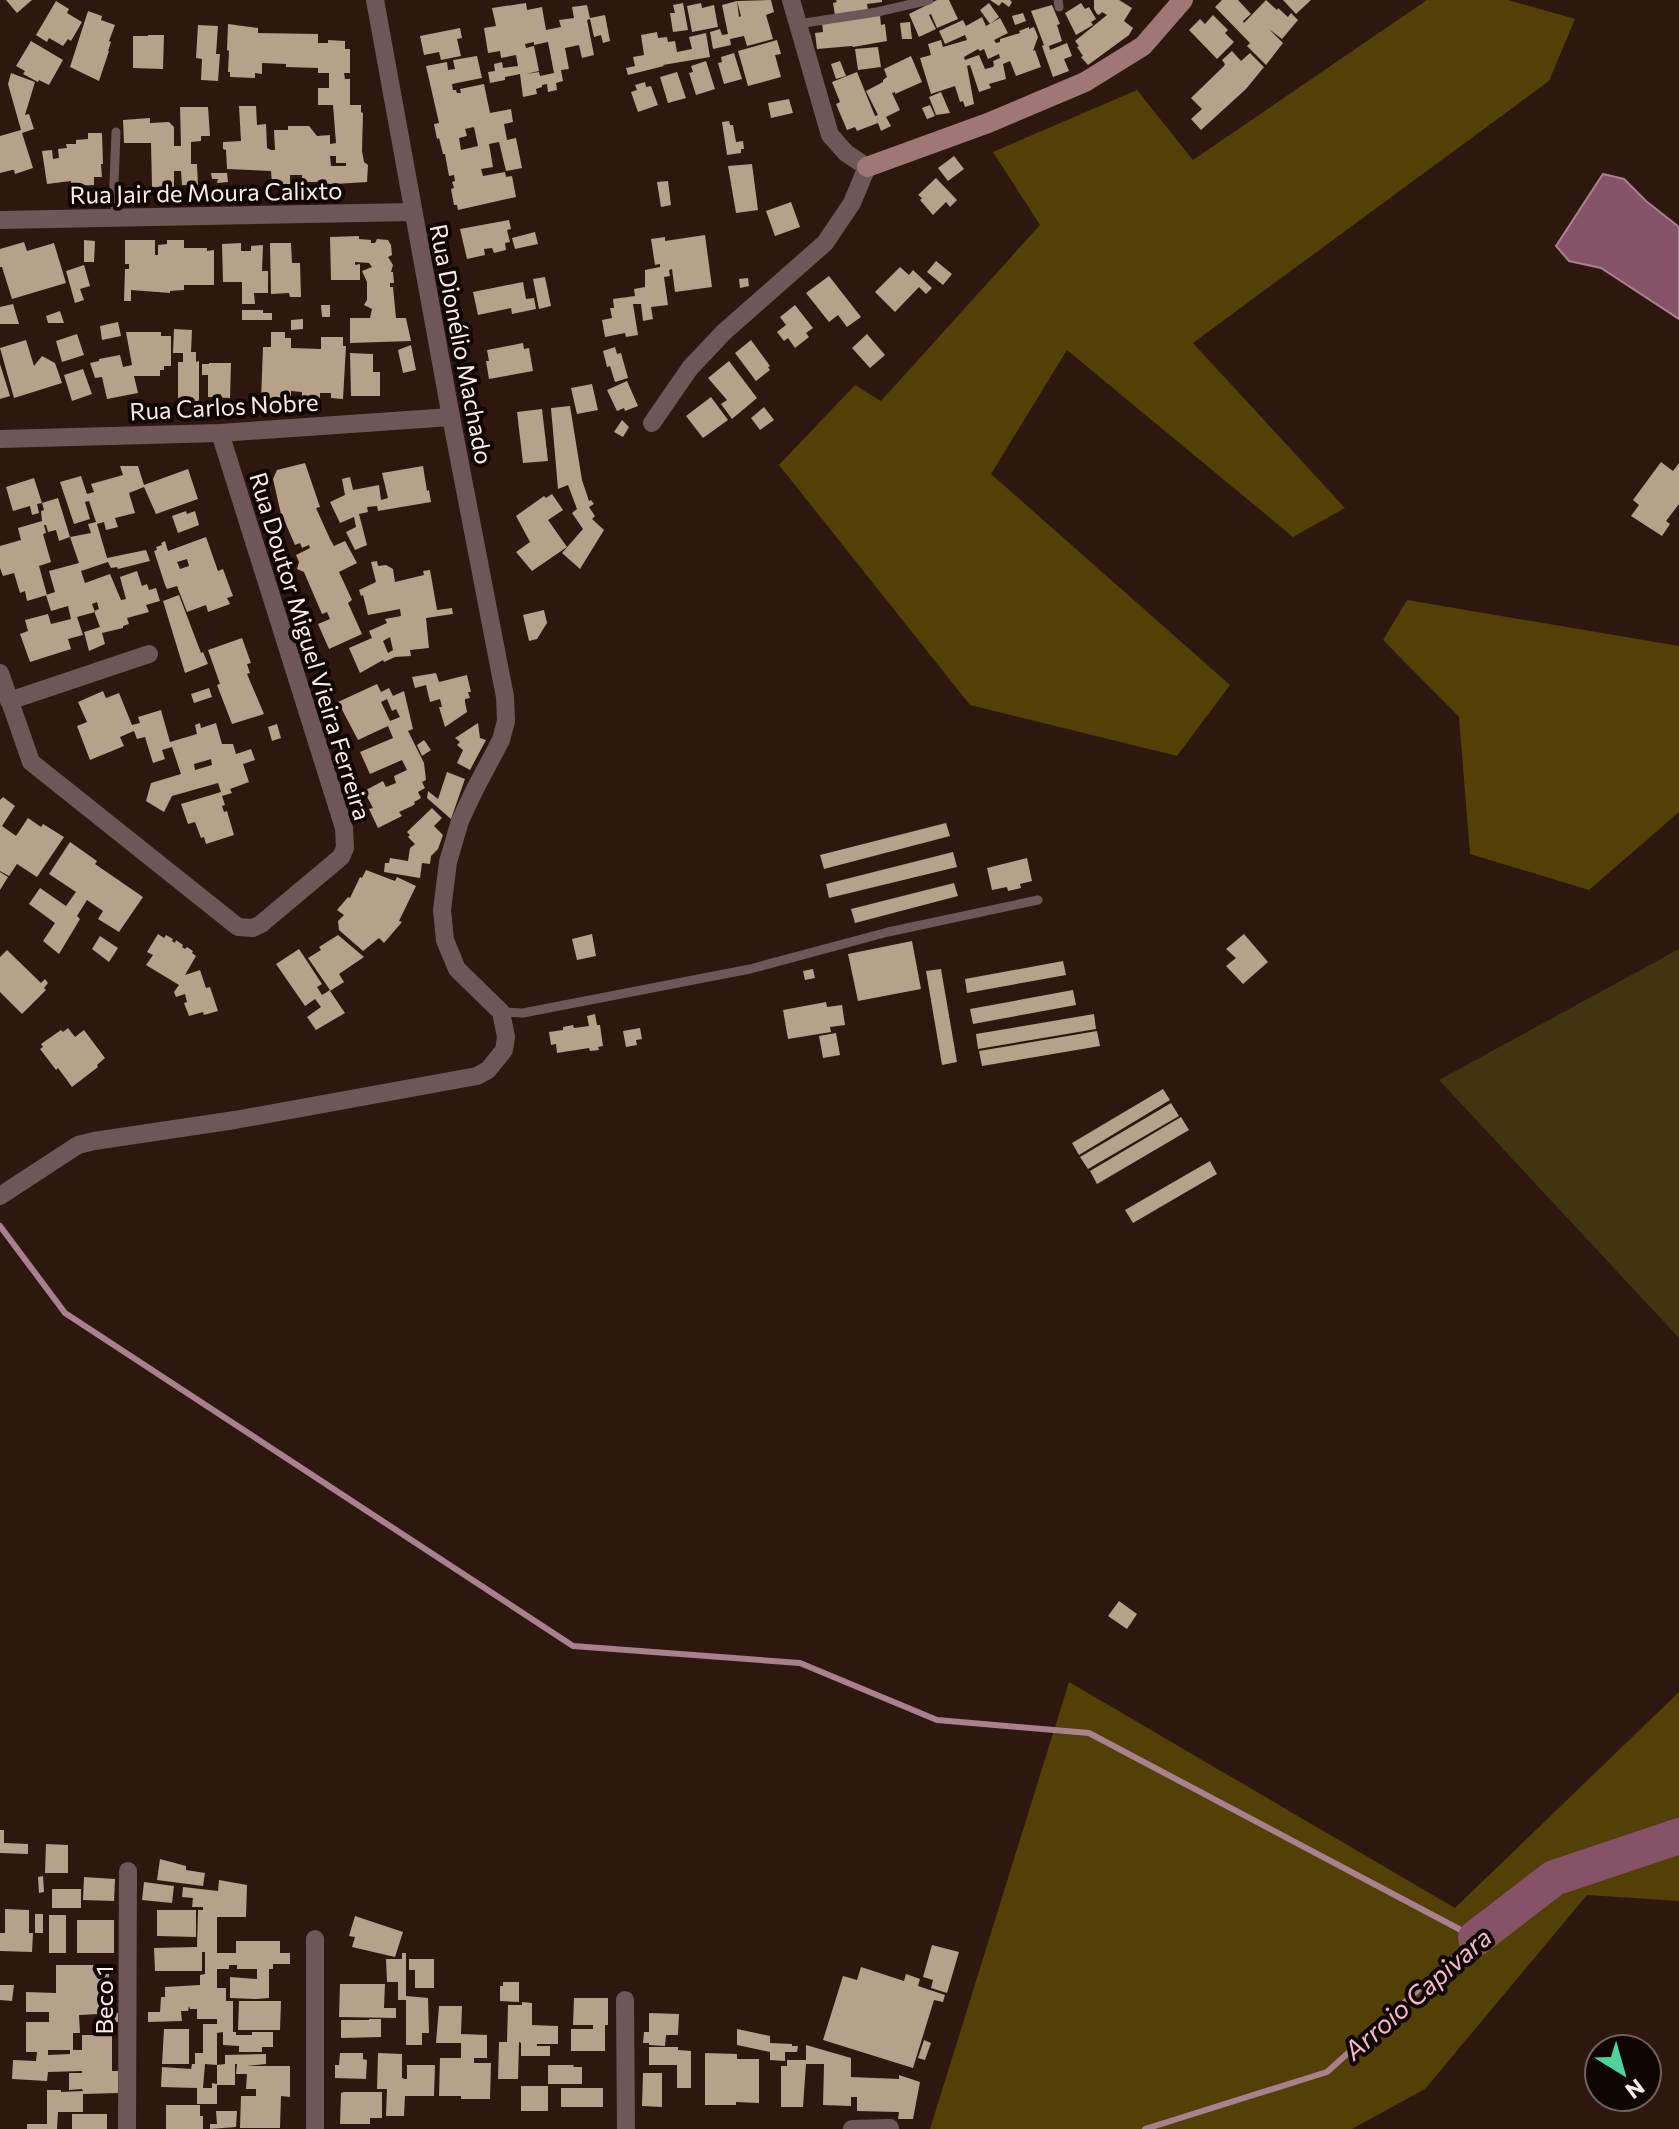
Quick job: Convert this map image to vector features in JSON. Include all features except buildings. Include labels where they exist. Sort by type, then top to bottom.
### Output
[{"type":"street","name":"Rua Dionélio Machado","points":[[375,0],[505,697],[506,721],[501,740],[460,821],[448,862],[442,910],[445,940],[457,969],[501,1012]]},
{"type":"street","points":[[791,0],[830,135],[846,153],[867,167]]},
{"type":"street","points":[[652,423],[690,368],[724,332],[825,243],[852,203],[867,167],[988,123],[1085,82],[1143,46],[1183,0]]},
{"type":"street","name":"Rua Jair de Moura Calixto","points":[[0,220],[413,212]]},
{"type":"street","name":"Rua Carlos Nobre","points":[[0,439],[220,433],[451,417]]},
{"type":"street","name":"Rua Doutor Miguel Vieira Ferreira","points":[[9,701],[31,762],[238,927],[253,928],[267,919],[341,857],[346,839],[344,828],[220,433]]},
{"type":"street","points":[[0,673],[9,701],[149,654]]},
{"type":"street","points":[[0,1196],[78,1145],[477,1076],[488,1070],[504,1050],[506,1037],[501,1012]]},
{"type":"street","name":"Beco 1","points":[[127,2129],[128,1871]]},
{"type":"street","points":[[315,1939],[315,2129]]},
{"type":"street","points":[[625,2000],[626,2129]]},
{"type":"street","points":[[852,2129],[890,2128]]},
{"type":"lane","points":[[798,24],[877,12],[929,0]]},
{"type":"lane","points":[[116,132],[116,218]]},
{"type":"lane","points":[[501,1012],[523,1013],[750,969],[888,932],[1038,900]]},
{"type":"shaded area","points":[[1427,0],[1508,0],[1575,19],[1549,81],[1193,343],[1345,508],[1293,537],[1067,350],[991,474],[1230,685],[1177,756],[970,705],[779,465],[855,385],[881,401],[1040,225],[993,152],[1137,90],[1193,160]]},
{"type":"shaded area","points":[[1603,174],[1624,179],[1679,227],[1679,319],[1601,268],[1569,261],[1556,246]]},
{"type":"shaded area","points":[[1407,600],[1679,646],[1679,812],[1589,890],[1470,854],[1459,717],[1383,640]]},
{"type":"shaded area","points":[[1679,949],[1679,1338],[1439,1080]]},
{"type":"shaded area","points":[[1069,1682],[1455,1908],[1679,1692],[1679,1901],[1587,1895],[1425,2089],[1352,2129],[930,2129]]},
{"type":"waterway","points":[[0,1226],[65,1313],[573,1646],[800,1663],[937,1720],[1089,1733],[1476,1938],[1327,2072],[1145,2129]]},
{"type":"waterway","name":"Arroio Capivara","points":[[1476,1938],[1554,1878],[1679,1836]]}]
